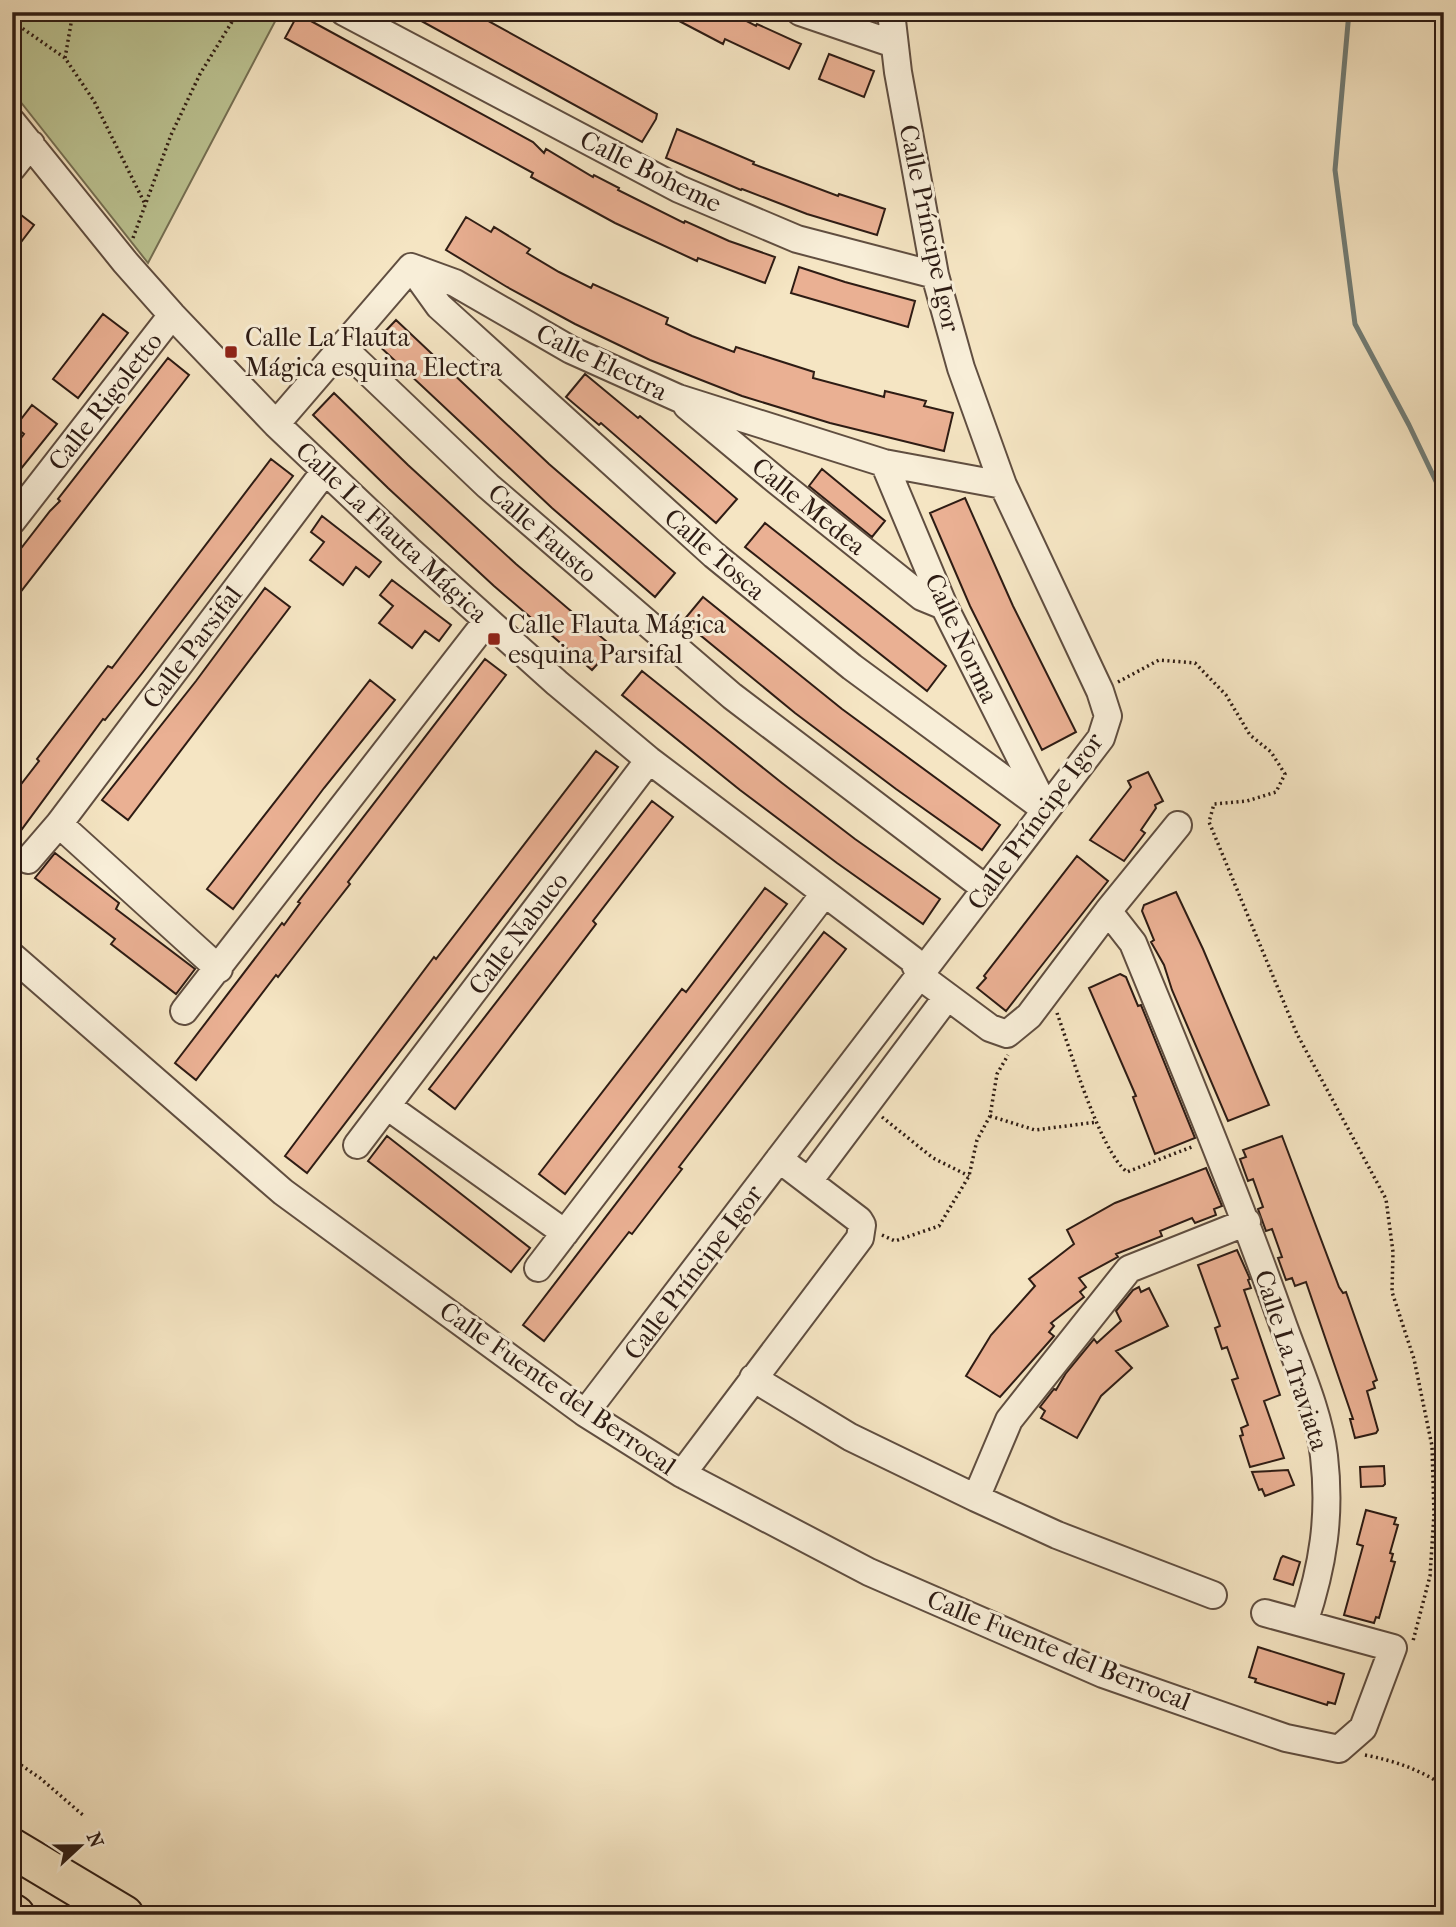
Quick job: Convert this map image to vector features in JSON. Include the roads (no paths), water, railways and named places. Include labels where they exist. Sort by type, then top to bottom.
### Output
[{"type":"highway","points":[[12,1848],[124,1915]]},
{"type":"street","name":"Calle Boheme","points":[[344,12],[386,22],[679,189],[797,239],[935,275]]},
{"type":"street","points":[[800,12],[894,44]]},
{"type":"street","name":"Calle Príncipe Igor","points":[[585,1413],[1101,738],[1108,716],[1100,691],[1003,485],[961,368],[935,275],[894,44],[891,12]]},
{"type":"street","name":"Calle La Flauta Mágica","points":[[12,122],[125,262],[172,315],[325,471],[487,621],[649,760],[913,960],[920,976],[947,998]]},
{"type":"street","points":[[12,168],[31,144]]},
{"type":"street","points":[[276,424],[411,267]]},
{"type":"street","name":"Calle Electra","points":[[411,267],[455,283],[571,351],[678,398],[884,463],[1003,485]]},
{"type":"street","name":"Calle Tosca","points":[[411,267],[439,306],[714,555],[852,667],[1046,810]]},
{"type":"street","name":"Calle Rigoletto","points":[[12,521],[172,315]]},
{"type":"street","name":"Calle Fausto","points":[[342,347],[488,486],[732,696],[986,889]]},
{"type":"street","name":"Calle Medea","points":[[678,398],[776,481],[922,597],[944,606]]},
{"type":"street","name":"Calle Norma","points":[[884,463],[944,606],[1046,810]]},
{"type":"street","name":"Calle Parsifal","points":[[28,860],[59,824],[325,471]]},
{"type":"street","points":[[184,1011],[487,621]]},
{"type":"street","name":"Calle Nabuco","points":[[357,1145],[649,760]]},
{"type":"street","points":[[59,824],[219,969]]},
{"type":"street","points":[[809,1181],[947,998],[990,1028],[1007,1034],[1029,1016],[1108,911],[1178,825]]},
{"type":"street","points":[[538,1268],[824,894]]},
{"type":"street","name":"Calle La Traviata","points":[[1108,911],[1133,943],[1247,1222],[1315,1416],[1324,1453],[1326,1537],[1318,1582],[1304,1623]]},
{"type":"street","name":"Calle Fuente del Berrocal","points":[[12,956],[283,1192],[585,1413],[682,1474],[869,1572],[1103,1674],[1286,1738],[1339,1749],[1363,1728],[1402,1650],[1304,1623]]},
{"type":"street","points":[[387,1106],[565,1233]]},
{"type":"street","points":[[682,1474],[860,1238],[862,1224],[779,1159]]},
{"type":"street","points":[[976,1498],[1009,1420],[1129,1269],[1247,1222]]},
{"type":"street","points":[[753,1378],[849,1437],[976,1498],[1056,1535],[1213,1595]]},
{"type":"street","points":[[1265,1613],[1304,1623]]},
{"type":"waterway","points":[[1349,12],[1335,170],[1355,324],[1444,498]]},
{"type":"place","name":"Calle La Flauta Mágica esquina Electra","points":[[231,352]]},
{"type":"place","name":"Calle Flauta Mágica esquina Parsifal","points":[[494,639]]}]
